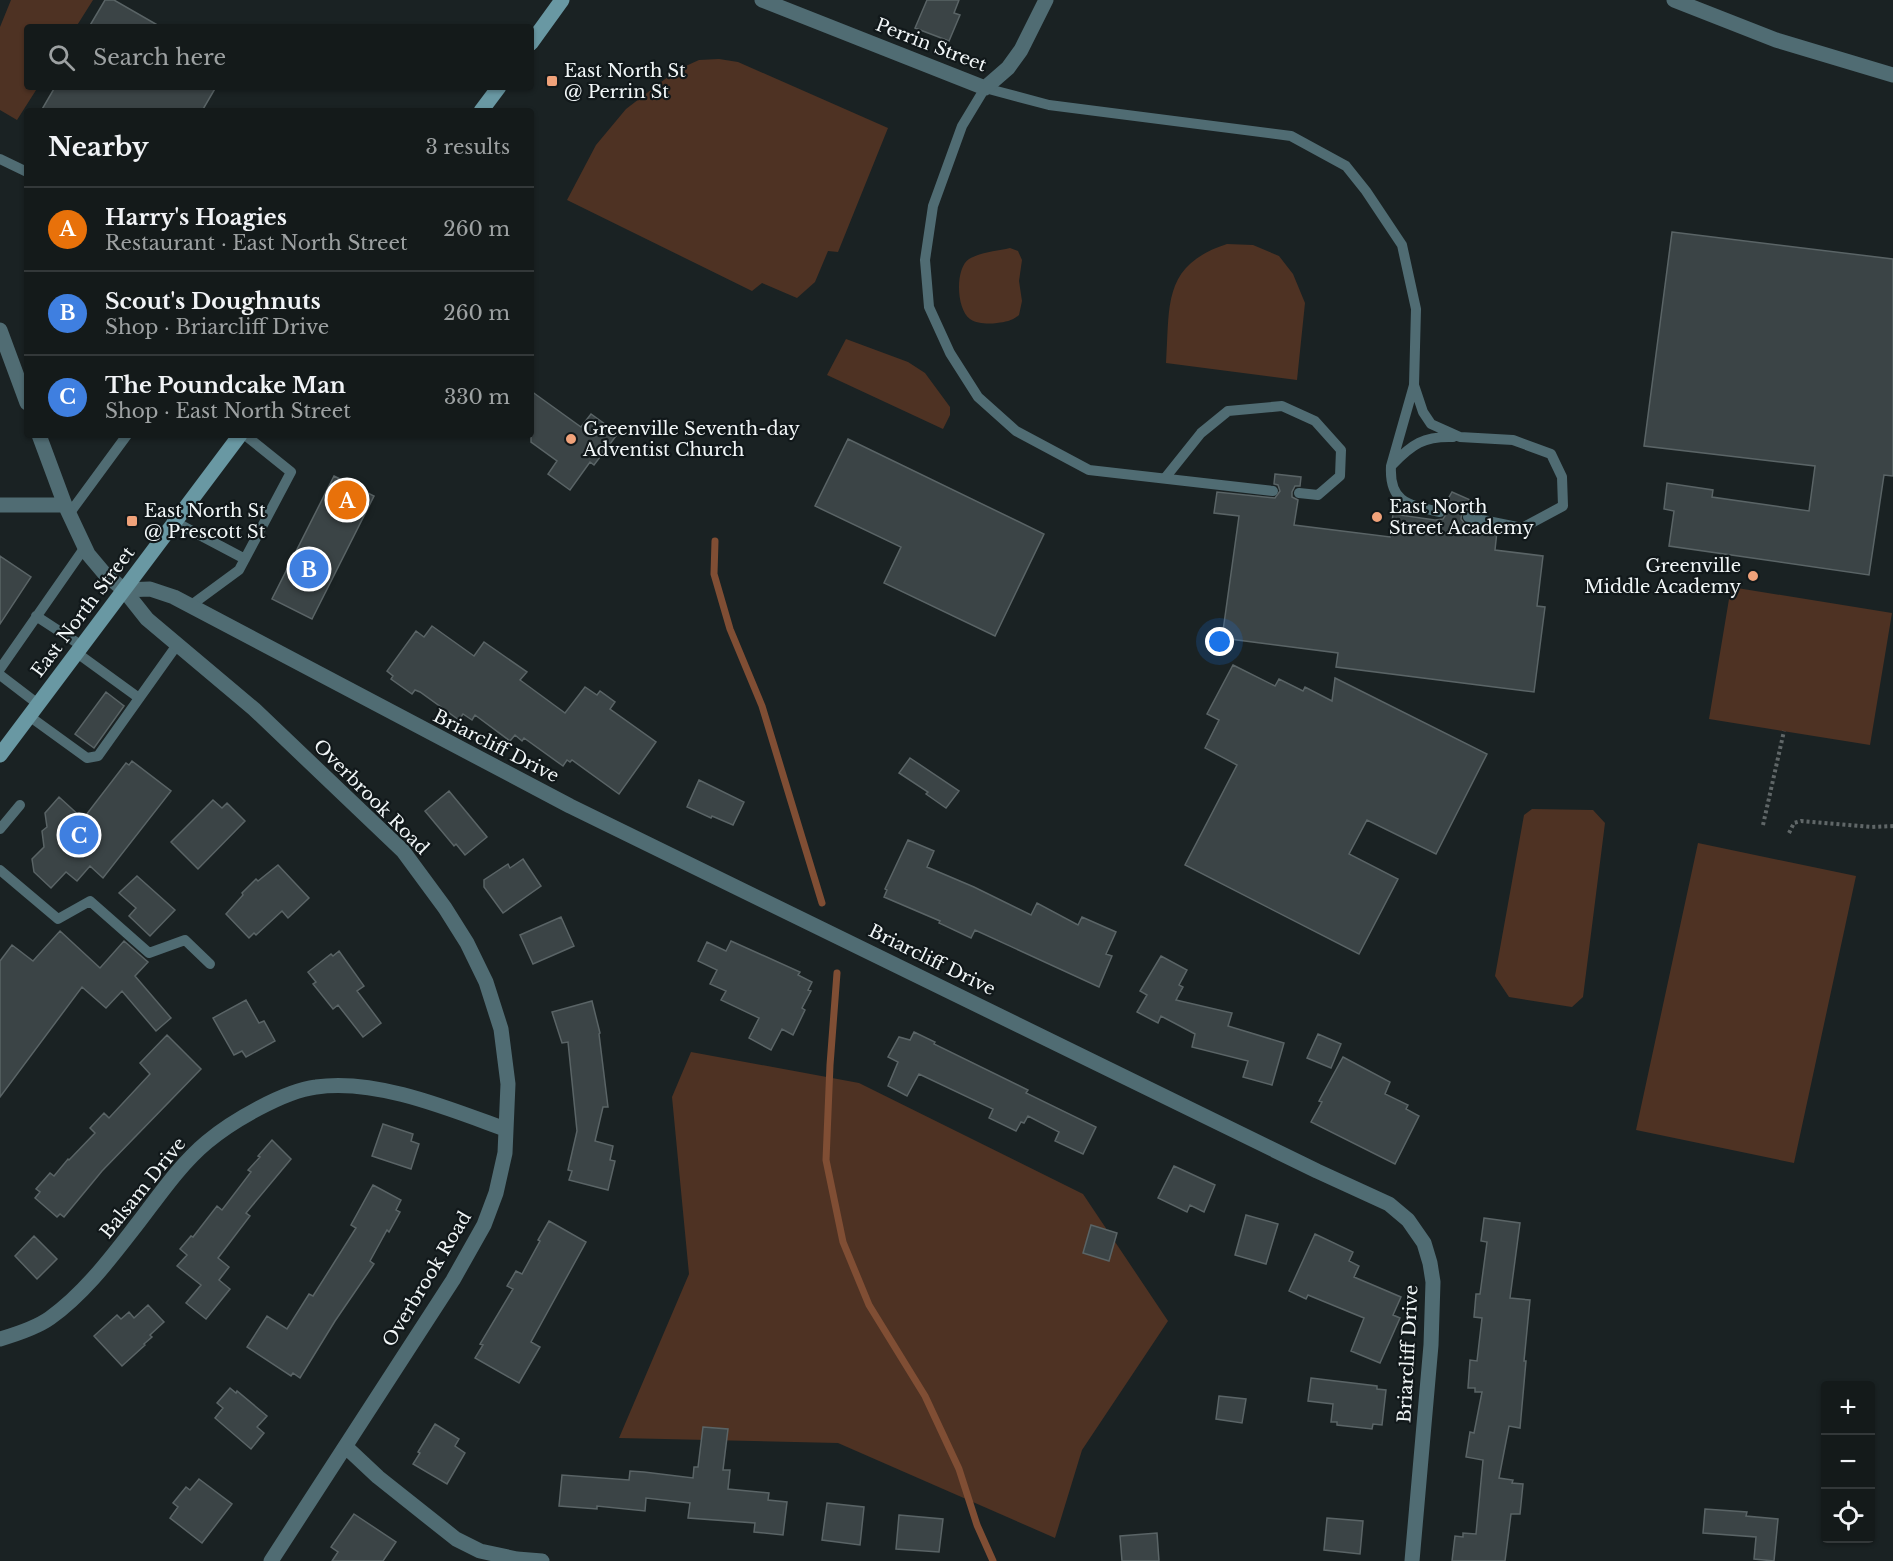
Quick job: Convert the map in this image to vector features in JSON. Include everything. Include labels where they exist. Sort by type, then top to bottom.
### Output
[{"type":"main road","points":[[534,39],[562,0]]},
{"type":"main road","points":[[483,108],[497,90]]},
{"type":"main road","name":"East North Street","points":[[0,755],[238,438]]},
{"type":"street","name":"Perrin Street","points":[[762,0],[985,88],[1008,68],[1021,50],[1046,0]]},
{"type":"street","points":[[1674,0],[1776,40],[1893,75]]},
{"type":"street","points":[[0,330],[24,395]]},
{"type":"street","name":"Overbrook Road","points":[[40,438],[67,509],[85,547],[104,573],[124,590],[147,619],[254,709],[402,851],[445,908],[467,943],[486,982],[501,1029],[508,1084],[504,1153],[496,1193],[484,1225],[453,1280],[271,1561]]},
{"type":"street","points":[[0,505],[67,509]]},
{"type":"street","name":"Briarcliff Drive","points":[[124,590],[150,589],[174,597],[570,806],[1389,1204],[1408,1220],[1424,1243],[1433,1282],[1431,1345],[1412,1561]]},
{"type":"street","name":"Balsam Drive","points":[[0,1339],[49,1319],[76,1296],[104,1267],[186,1163],[207,1142],[241,1118],[283,1098],[315,1087],[350,1086],[388,1092],[434,1104],[505,1129]]},
{"type":"street","points":[[345,1447],[378,1477],[456,1539],[480,1551],[517,1559],[542,1561]]},
{"type":"lane","points":[[1273,490],[1089,470],[1016,431],[978,396],[950,353],[929,307],[925,260],[933,206],[962,126],[985,88],[1049,105],[1291,136],[1346,166],[1402,244],[1416,309],[1413,385],[1391,466],[1390,478],[1394,492],[1408,505],[1440,512]]},
{"type":"lane","points":[[0,159],[24,171]]},
{"type":"lane","points":[[1413,385],[1423,412],[1431,424],[1460,437]]},
{"type":"lane","points":[[1165,478],[1201,433],[1228,411],[1282,406],[1315,420],[1341,450],[1340,476],[1318,495],[1299,493]]},
{"type":"lane","points":[[1391,466],[1415,443],[1438,437],[1513,440],[1551,454],[1562,477],[1563,506],[1522,528],[1468,517]]},
{"type":"lane","points":[[67,509],[124,438]]},
{"type":"lane","points":[[190,606],[239,570],[291,472],[249,438]]},
{"type":"lane","points":[[175,522],[245,559]]},
{"type":"lane","points":[[0,669],[85,547]]},
{"type":"lane","points":[[36,616],[139,698]]},
{"type":"lane","points":[[0,675],[34,710],[87,758],[98,756],[177,645]]},
{"type":"lane","points":[[0,829],[20,805]]},
{"type":"lane","points":[[0,870],[58,919],[90,901],[149,953],[185,940],[210,964]]},
{"type":"path","points":[[1763,825],[1784,731]]},
{"type":"path","points":[[1789,833],[1794,823],[1801,821],[1872,827],[1893,825]]},
{"type":"shaded area","points":[[11,0],[93,0],[78,24],[24,24],[24,90],[36,90],[17,120],[0,110],[0,27]]},
{"type":"shaded area","points":[[719,59],[738,62],[888,128],[838,252],[828,251],[815,282],[797,298],[762,283],[752,291],[567,200],[596,145],[626,109],[677,70],[699,60]]},
{"type":"shaded area","points":[[1227,244],[1253,245],[1279,256],[1293,274],[1305,303],[1297,380],[1166,363],[1170,305],[1180,276],[1191,263],[1206,253]]},
{"type":"shaded area","points":[[1010,248],[1018,251],[1022,260],[1019,281],[1022,301],[1019,315],[1000,323],[973,321],[965,314],[960,298],[959,279],[964,264],[979,255]]},
{"type":"shaded area","points":[[846,339],[908,362],[925,373],[950,407],[950,415],[943,429],[827,375]]},
{"type":"shaded area","points":[[1731,587],[1892,613],[1870,745],[1709,719]]},
{"type":"shaded area","points":[[1532,809],[1593,810],[1605,823],[1583,997],[1572,1007],[1509,997],[1495,976],[1524,815]]},
{"type":"shaded area","points":[[1698,843],[1856,876],[1794,1163],[1636,1130]]},
{"type":"shaded area","points":[[691,1052],[859,1083],[1083,1194],[1168,1321],[1082,1450],[1055,1538],[838,1443],[619,1438],[689,1274],[672,1097]]},
{"type":"building","points":[[105,0],[114,0],[156,24],[91,24]]},
{"type":"building","points":[[927,0],[959,0],[954,13],[960,15],[949,41],[915,28]]},
{"type":"building","points":[[53,90],[214,90],[204,108],[43,108]]},
{"type":"building","points":[[1672,232],[1893,259],[1893,476],[1884,475],[1869,575],[1669,546],[1674,511],[1664,509],[1667,483],[1713,490],[1712,497],[1809,511],[1815,466],[1644,446]]},
{"type":"building","name":"Greenville Seventh-day Adventist Church","points":[[534,393],[581,427],[591,414],[613,430],[611,433],[616,436],[594,465],[590,462],[570,490],[548,474],[557,461],[531,442],[531,438],[534,438]]},
{"type":"building","points":[[848,439],[1044,534],[995,636],[884,583],[901,547],[815,506]]},
{"type":"building","points":[[1275,474],[1301,477],[1300,486],[1295,486],[1292,492],[1292,497],[1298,500],[1294,525],[1390,537],[1393,514],[1443,519],[1447,513],[1444,506],[1452,492],[1475,502],[1471,510],[1462,513],[1461,519],[1464,523],[1497,531],[1495,550],[1543,556],[1537,606],[1545,607],[1534,692],[1336,667],[1338,653],[1222,638],[1239,516],[1214,513],[1217,492],[1275,498],[1280,491],[1278,485],[1274,484]]},
{"type":"building","points":[[334,476],[374,496],[312,619],[272,599]]},
{"type":"building","points":[[0,556],[31,577],[0,624]]},
{"type":"building","points":[[432,626],[474,656],[484,642],[527,672],[520,680],[565,713],[585,687],[597,695],[600,691],[615,702],[610,709],[656,742],[619,794],[572,760],[570,762],[567,760],[563,766],[524,738],[522,741],[515,735],[510,741],[475,715],[472,720],[463,714],[459,720],[420,692],[415,690],[412,694],[391,679],[393,676],[387,671],[416,631],[424,637]]},
{"type":"building","points":[[1233,665],[1275,686],[1279,679],[1303,691],[1305,687],[1332,701],[1335,678],[1487,754],[1436,854],[1367,820],[1349,854],[1398,879],[1359,954],[1185,865],[1237,765],[1205,748],[1219,720],[1207,714]]},
{"type":"building","points":[[106,692],[124,706],[94,748],[75,734]]},
{"type":"building","points":[[910,758],[959,791],[946,808],[926,794],[928,792],[899,773]]},
{"type":"building","points":[[132,761],[171,791],[103,878],[90,866],[77,881],[66,872],[51,888],[34,872],[32,859],[44,847],[42,831],[47,827],[45,813],[59,797],[83,819],[126,763],[129,765]]},
{"type":"building","points":[[699,780],[744,802],[733,825],[687,807]]},
{"type":"building","points":[[449,791],[487,837],[465,855],[456,844],[454,846],[425,811]]},
{"type":"building","points":[[213,800],[222,808],[227,803],[245,821],[198,869],[171,842]]},
{"type":"building","points":[[908,840],[934,851],[927,867],[1031,915],[1037,903],[1078,925],[1082,917],[1116,932],[1106,954],[1112,956],[1099,987],[975,930],[971,938],[939,923],[940,921],[884,897],[887,890],[885,889]]},
{"type":"building","points":[[523,859],[541,886],[503,913],[484,887],[484,880],[508,864],[510,868]]},
{"type":"building","points":[[278,865],[309,898],[288,918],[282,911],[256,935],[254,933],[249,938],[226,914],[256,879],[258,881]]},
{"type":"building","points":[[137,876],[175,910],[150,936],[129,916],[136,908],[119,893]]},
{"type":"building","points":[[561,917],[574,946],[533,964],[520,935]]},
{"type":"building","points":[[60,931],[100,968],[124,941],[148,962],[135,976],[171,1018],[156,1031],[122,991],[106,1008],[82,987],[0,1097],[0,961],[12,945],[33,961]]},
{"type":"building","points":[[731,941],[800,972],[798,975],[812,982],[808,990],[811,991],[802,1008],[805,1010],[793,1035],[782,1029],[771,1050],[749,1038],[759,1018],[721,1000],[726,991],[710,984],[717,970],[698,961],[707,942],[726,951]]},
{"type":"building","points":[[339,951],[364,986],[357,991],[381,1023],[363,1037],[338,1005],[333,1009],[313,984],[316,982],[308,972],[331,954],[333,956]]},
{"type":"building","points":[[1161,956],[1187,970],[1179,985],[1183,987],[1176,1000],[1232,1013],[1228,1026],[1284,1043],[1272,1085],[1243,1077],[1248,1061],[1192,1047],[1195,1034],[1161,1016],[1158,1023],[1137,1012],[1147,995],[1140,991]]},
{"type":"building","points":[[246,1000],[259,1023],[264,1021],[275,1041],[246,1057],[242,1051],[234,1055],[213,1018]]},
{"type":"building","points":[[592,1001],[600,1033],[608,1107],[603,1107],[595,1141],[613,1146],[610,1160],[615,1161],[608,1190],[569,1180],[572,1171],[568,1170],[577,1131],[568,1042],[562,1043],[552,1012]]},
{"type":"building","points":[[914,1032],[1028,1090],[1026,1093],[1096,1127],[1083,1154],[1055,1141],[1059,1132],[1028,1116],[1016,1131],[989,1118],[993,1109],[919,1074],[907,1096],[888,1086],[898,1062],[888,1057],[899,1037],[910,1040]]},
{"type":"building","points":[[1318,1034],[1341,1044],[1331,1068],[1307,1058]]},
{"type":"building","points":[[167,1035],[201,1069],[102,1171],[64,1217],[60,1214],[57,1217],[35,1198],[40,1192],[36,1189],[50,1173],[54,1176],[95,1133],[90,1128],[104,1113],[109,1118],[150,1074],[140,1063]]},
{"type":"building","points":[[1343,1057],[1390,1082],[1385,1094],[1408,1105],[1406,1109],[1419,1116],[1395,1164],[1311,1122],[1322,1102],[1319,1101]]},
{"type":"building","points":[[383,1124],[413,1134],[411,1141],[419,1144],[411,1169],[372,1156]]},
{"type":"building","points":[[272,1140],[291,1159],[246,1213],[250,1216],[218,1258],[229,1267],[219,1280],[230,1289],[206,1319],[186,1303],[201,1285],[177,1266],[187,1255],[180,1249],[191,1236],[193,1237],[217,1206],[222,1210],[251,1172],[248,1170],[260,1157],[258,1156]]},
{"type":"building","points":[[1174,1166],[1215,1185],[1204,1212],[1190,1205],[1187,1212],[1158,1198]]},
{"type":"building","points":[[373,1185],[401,1200],[396,1210],[400,1212],[370,1261],[374,1264],[300,1378],[293,1373],[291,1376],[247,1347],[267,1316],[287,1329],[309,1294],[313,1296],[356,1228],[351,1225]]},
{"type":"building","points":[[1246,1215],[1278,1224],[1266,1264],[1235,1255]]},
{"type":"building","points":[[1484,1218],[1520,1223],[1510,1298],[1530,1300],[1524,1361],[1526,1361],[1520,1428],[1509,1426],[1499,1478],[1523,1484],[1520,1514],[1511,1514],[1505,1561],[1452,1561],[1455,1536],[1463,1537],[1463,1533],[1476,1534],[1483,1460],[1466,1457],[1470,1432],[1474,1433],[1482,1392],[1475,1392],[1475,1388],[1468,1388],[1470,1360],[1477,1361],[1482,1318],[1474,1317],[1476,1294],[1480,1294],[1487,1242],[1481,1241]]},
{"type":"building","points":[[549,1221],[586,1242],[531,1342],[540,1347],[519,1383],[475,1358],[483,1345],[480,1344],[513,1289],[507,1286],[516,1271],[522,1274]]},
{"type":"building","points":[[1091,1225],[1117,1233],[1109,1261],[1083,1253]]},
{"type":"building","points":[[1315,1234],[1353,1252],[1349,1261],[1359,1266],[1354,1277],[1401,1297],[1393,1315],[1400,1318],[1380,1363],[1351,1351],[1364,1318],[1308,1295],[1306,1299],[1289,1291]]},
{"type":"building","points":[[34,1236],[57,1259],[37,1279],[15,1256]]},
{"type":"building","points":[[148,1305],[164,1322],[150,1335],[152,1337],[145,1345],[122,1366],[94,1336],[117,1315],[121,1319],[129,1312],[134,1318]]},
{"type":"building","points":[[1311,1378],[1377,1386],[1377,1389],[1386,1390],[1382,1425],[1373,1424],[1372,1429],[1337,1425],[1337,1422],[1331,1422],[1333,1404],[1308,1401]]},
{"type":"building","points":[[230,1388],[236,1393],[237,1391],[267,1416],[257,1427],[264,1433],[251,1449],[215,1418],[223,1408],[217,1403]]},
{"type":"building","points":[[1219,1396],[1246,1399],[1242,1423],[1216,1419]]},
{"type":"building","points":[[435,1424],[459,1439],[455,1446],[465,1453],[447,1484],[413,1464]]},
{"type":"building","points":[[703,1427],[728,1429],[723,1470],[730,1470],[728,1489],[769,1493],[768,1500],[787,1502],[783,1535],[754,1532],[755,1523],[688,1518],[690,1503],[646,1498],[645,1511],[597,1506],[597,1509],[559,1506],[562,1475],[629,1480],[630,1471],[693,1478],[694,1467],[698,1467]]},
{"type":"building","points":[[199,1479],[232,1504],[202,1543],[170,1518],[178,1507],[173,1503],[186,1487],[190,1490]]},
{"type":"building","points":[[827,1503],[864,1507],[860,1545],[822,1540]]},
{"type":"building","points":[[1705,1509],[1747,1512],[1746,1516],[1778,1519],[1774,1561],[1754,1559],[1756,1537],[1703,1533]]},
{"type":"building","points":[[354,1514],[396,1542],[383,1561],[332,1561],[338,1552],[331,1547]]},
{"type":"building","points":[[899,1515],[943,1519],[939,1552],[896,1549]]},
{"type":"building","points":[[1327,1518],[1363,1521],[1360,1554],[1324,1550]]},
{"type":"building","points":[[1157,1533],[1159,1561],[1122,1561],[1120,1536]]},
{"type":"waterway","points":[[715,541],[714,574],[730,629],[762,706],[822,903]]},
{"type":"waterway","points":[[837,973],[826,1160],[843,1242],[869,1305],[925,1396],[959,1469],[977,1525],[993,1561]]},
{"type":"place","name":"East North St @ Perrin St","points":[[552,81]]},
{"type":"place","name":"Greenville Seventh-day Adventist Church","points":[[571,439]]},
{"type":"place","name":"Harry's Hoagies","points":[[347,500]]},
{"type":"place","name":"East North Street Academy","points":[[1377,517]]},
{"type":"place","name":"East North St @ Prescott St","points":[[132,521]]},
{"type":"place","name":"Scout's Doughnuts","points":[[309,569]]},
{"type":"place","name":"Greenville Middle Academy","points":[[1753,576]]},
{"type":"place","name":"The Poundcake Man","points":[[79,835]]}]
